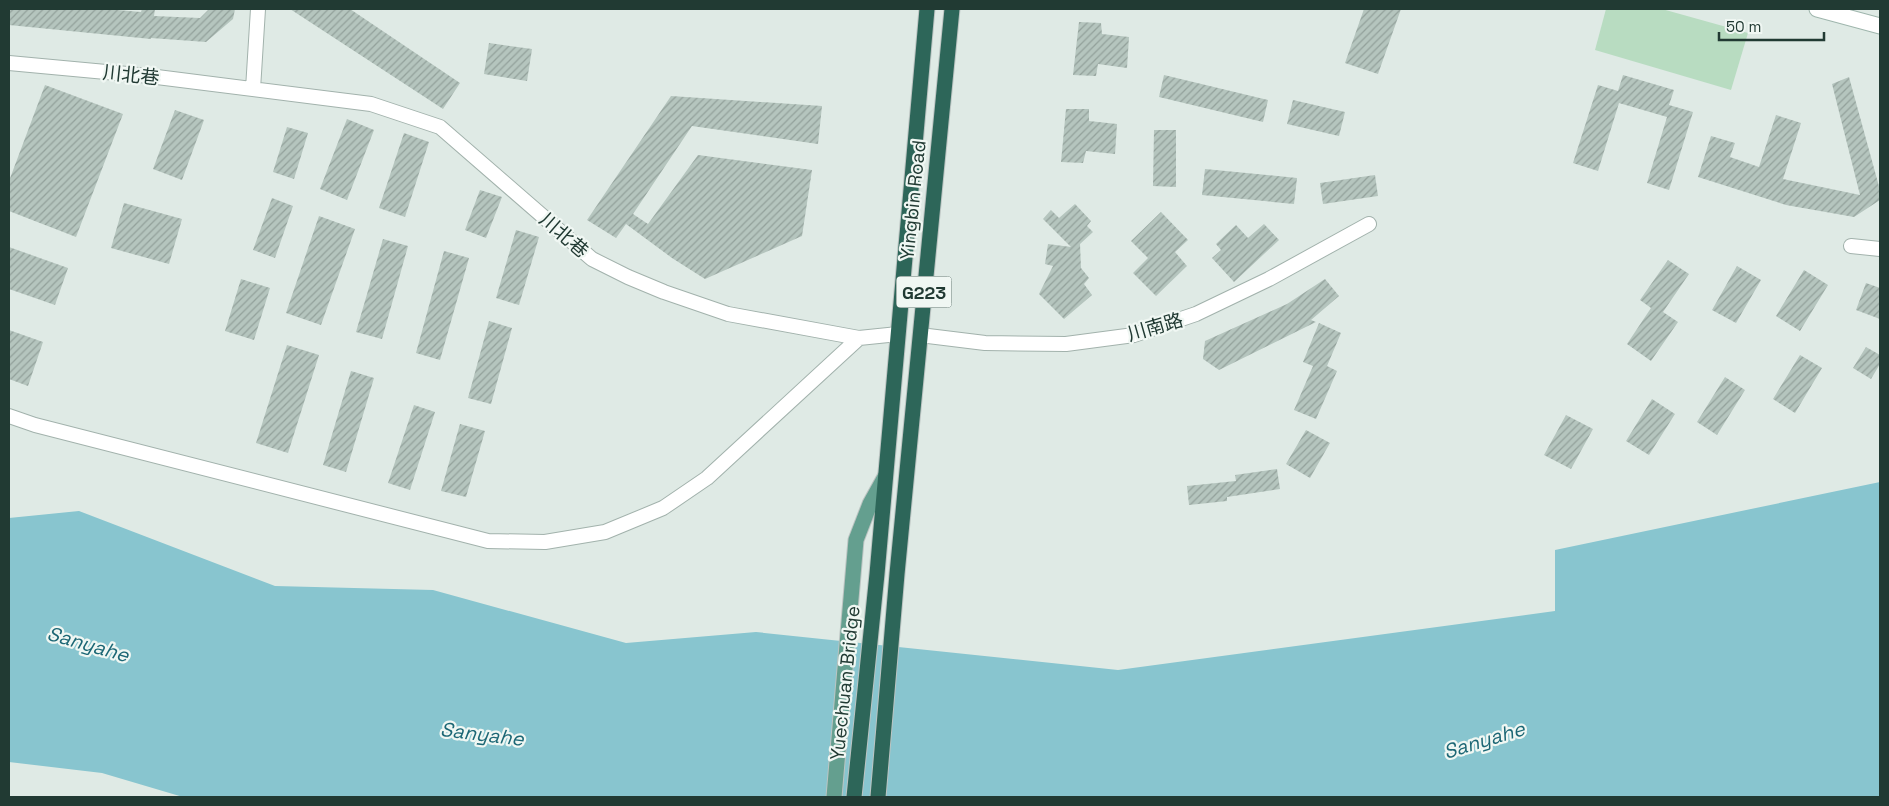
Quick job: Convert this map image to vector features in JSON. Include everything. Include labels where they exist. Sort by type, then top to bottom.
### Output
[{"type":"highway","name":"Yingbin Road","points":[[877,574],[928,9]]},
{"type":"highway","name":"Yingbin Road","points":[[878,797],[896,574],[952,9]]},
{"type":"highway","name":"Yuechuan Bridge","points":[[854,797],[877,574]]},
{"type":"main road","points":[[1817,9],[1880,26]]},
{"type":"main road","points":[[834,797],[856,540],[862,522],[885,477]]},
{"type":"street","points":[[253,89],[258,9]]},
{"type":"street","name":"川北巷","points":[[9,63],[149,76],[371,104],[440,127],[592,259],[622,274],[664,292],[728,314],[859,338],[898,334]]},
{"type":"street","name":"川南路","points":[[920,335],[985,343],[1066,344],[1134,335],[1196,314],[1269,279],[1369,224]]},
{"type":"street","points":[[1851,246],[1880,249]]},
{"type":"street","points":[[9,416],[35,425],[488,541],[545,542],[605,532],[663,508],[707,478],[859,338]]},
{"type":"green space","points":[[1606,9],[1662,9],[1748,33],[1731,90],[1595,50]]},
{"type":"water","name":"Sanyahe","points":[[1880,482],[1880,797],[183,797],[102,773],[9,762],[9,518],[79,511],[275,586],[433,590],[626,643],[756,632],[1118,670],[1555,611],[1555,550]]},
{"type":"building","points":[[9,9],[105,9],[141,12],[142,9],[155,9],[154,16],[200,18],[209,9],[235,9],[233,19],[206,42],[151,39],[9,25]]},
{"type":"building","points":[[290,9],[350,9],[460,83],[443,109]]},
{"type":"building","points":[[1364,9],[1401,9],[1378,74],[1345,63]]},
{"type":"building","points":[[1079,22],[1101,23],[1102,34],[1129,37],[1127,68],[1098,64],[1096,76],[1073,75]]},
{"type":"building","points":[[489,43],[532,49],[527,81],[484,74]]},
{"type":"building","points":[[1164,75],[1268,100],[1263,122],[1159,97]]},
{"type":"building","points":[[1623,75],[1674,90],[1669,105],[1693,112],[1669,190],[1647,183],[1667,117],[1619,103],[1598,171],[1573,163],[1598,85],[1618,91]]},
{"type":"building","points":[[1849,77],[1880,190],[1880,200],[1854,217],[1786,205],[1698,177],[1711,136],[1735,143],[1730,157],[1759,167],[1776,115],[1801,123],[1783,179],[1860,195],[1832,84]]},
{"type":"building","points":[[45,85],[123,114],[76,237],[9,211],[9,181]]},
{"type":"building","points":[[671,96],[822,106],[818,144],[692,126],[633,214],[648,224],[698,155],[812,170],[802,236],[705,279],[672,258],[626,224],[616,238],[587,220]]},
{"type":"building","points":[[1293,100],[1345,112],[1339,136],[1287,124]]},
{"type":"building","points":[[1066,109],[1089,109],[1089,121],[1117,124],[1115,154],[1086,151],[1083,163],[1061,162]]},
{"type":"building","points":[[175,110],[204,120],[182,180],[153,169]]},
{"type":"building","points":[[347,119],[374,130],[347,200],[320,189]]},
{"type":"building","points":[[287,127],[308,133],[294,179],[273,172]]},
{"type":"building","points":[[1154,130],[1176,130],[1176,187],[1153,186]]},
{"type":"building","points":[[404,133],[429,142],[405,217],[379,208]]},
{"type":"building","points":[[1205,169],[1297,178],[1294,204],[1202,195]]},
{"type":"building","points":[[1375,175],[1378,196],[1323,204],[1320,183]]},
{"type":"building","points":[[480,190],[502,197],[486,238],[465,230]]},
{"type":"building","points":[[272,198],[293,206],[275,258],[253,250]]},
{"type":"building","points":[[124,203],[182,219],[169,264],[111,248]]},
{"type":"building","points":[[1075,204],[1091,221],[1087,226],[1093,232],[1080,244],[1081,268],[1089,278],[1084,284],[1092,295],[1064,319],[1039,294],[1053,266],[1045,264],[1048,244],[1071,247],[1043,219],[1051,210],[1059,218]]},
{"type":"building","points":[[1161,212],[1188,240],[1175,252],[1187,266],[1156,296],[1133,273],[1148,258],[1131,241]]},
{"type":"building","points":[[319,216],[355,229],[321,325],[286,313]]},
{"type":"building","points":[[1264,224],[1279,240],[1234,282],[1212,258],[1221,250],[1216,244],[1236,225],[1248,238]]},
{"type":"building","points":[[516,230],[539,237],[519,305],[496,298]]},
{"type":"building","points":[[383,239],[408,246],[382,339],[356,332]]},
{"type":"building","points":[[9,247],[68,268],[55,305],[9,289]]},
{"type":"building","points":[[444,251],[469,258],[440,360],[416,353]]},
{"type":"building","points":[[1668,260],[1689,274],[1663,312],[1678,322],[1651,361],[1627,344],[1651,308],[1640,300]]},
{"type":"building","points":[[1737,266],[1761,280],[1736,323],[1712,310]]},
{"type":"building","points":[[1804,270],[1828,285],[1800,331],[1776,316]]},
{"type":"building","points":[[241,279],[270,288],[254,340],[225,331]]},
{"type":"building","points":[[1325,279],[1339,296],[1311,320],[1316,322],[1219,370],[1203,359],[1205,341],[1287,304]]},
{"type":"building","points":[[1866,283],[1880,288],[1880,319],[1856,310]]},
{"type":"building","points":[[489,321],[512,328],[491,404],[468,398]]},
{"type":"building","points":[[1319,323],[1341,333],[1327,366],[1337,371],[1316,419],[1294,410],[1313,366],[1303,362]]},
{"type":"building","points":[[9,330],[43,342],[28,386],[9,379]]},
{"type":"building","points":[[287,345],[319,355],[288,453],[256,443]]},
{"type":"building","points":[[1866,347],[1880,355],[1880,364],[1871,379],[1853,368]]},
{"type":"building","points":[[1800,355],[1822,368],[1795,413],[1773,399]]},
{"type":"building","points":[[351,371],[374,378],[346,472],[323,465]]},
{"type":"building","points":[[1725,377],[1745,390],[1717,435],[1697,422]]},
{"type":"building","points":[[1652,399],[1675,414],[1649,455],[1626,441]]},
{"type":"building","points":[[414,405],[435,412],[410,490],[388,483]]},
{"type":"building","points":[[1566,415],[1593,429],[1571,469],[1544,455]]},
{"type":"building","points":[[460,424],[485,431],[466,497],[441,491]]},
{"type":"building","points":[[1306,430],[1330,443],[1310,478],[1286,464]]},
{"type":"building","points":[[1277,469],[1280,489],[1227,497],[1227,501],[1189,505],[1187,486],[1236,481],[1235,475]]}]
